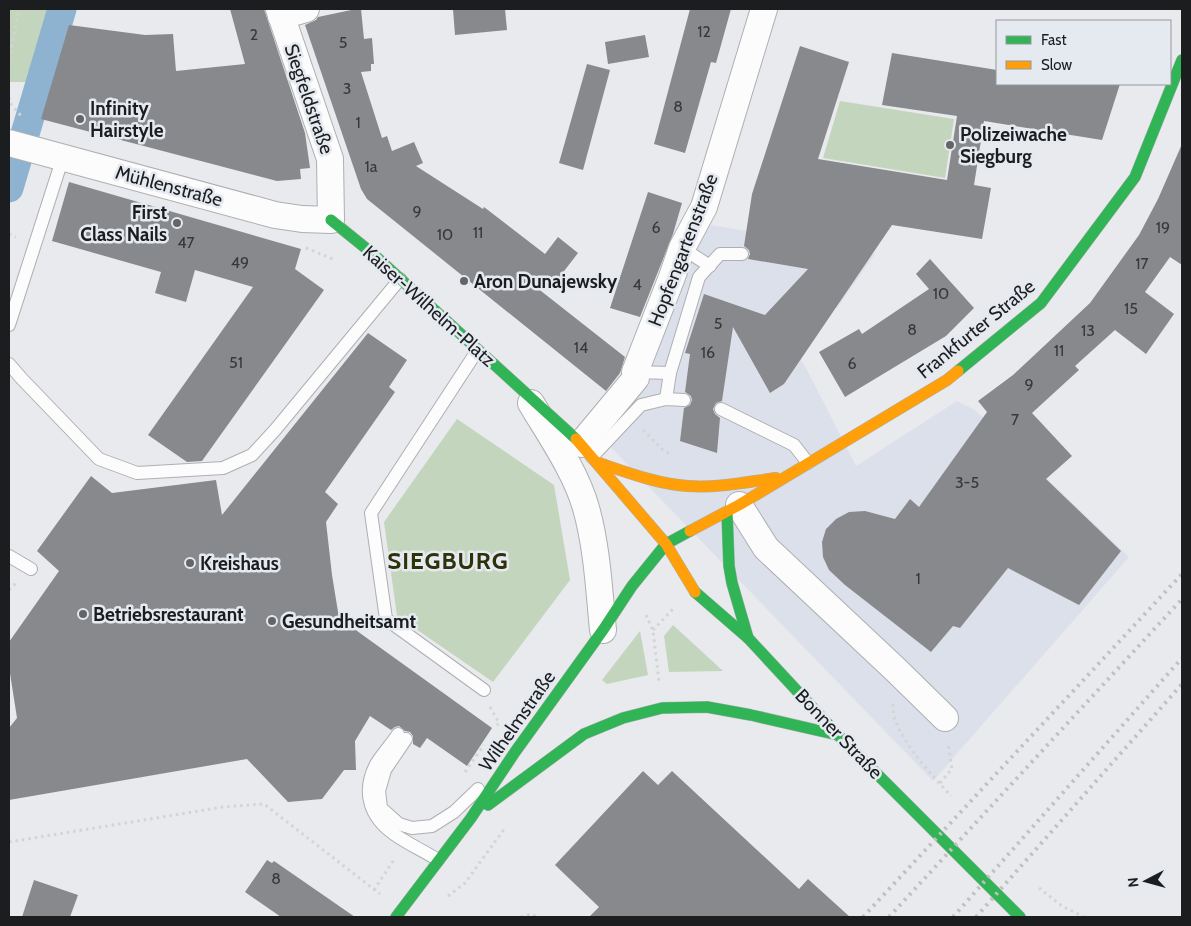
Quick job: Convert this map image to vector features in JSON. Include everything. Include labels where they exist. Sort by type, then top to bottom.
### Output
[{"type":"main road","name":"Frankfurter Straße","points":[[666,544],[733,508],[947,380],[1041,303],[1135,177],[1182,60]]},
{"type":"main road","name":"Kaiser-Wilhelm-Platz","points":[[331,220],[400,279],[590,454],[666,544]]},
{"type":"main road","points":[[590,454],[644,476],[685,486],[712,486],[784,477]]},
{"type":"main road","points":[[733,508],[729,566],[748,638]]},
{"type":"main road","name":"Wilhelmstraße","points":[[398,914],[471,818],[632,586],[666,544]]},
{"type":"main road","name":"Bonner Straße","points":[[666,544],[694,590],[748,638],[838,735],[1020,917]]},
{"type":"main road","points":[[471,818],[584,734],[623,718],[662,708],[707,707],[838,735]]},
{"type":"street","points":[[280,12],[306,9]]},
{"type":"street","name":"Hopfengartenstraße","points":[[590,454],[636,378],[635,372],[682,248],[704,207],[764,9]]},
{"type":"street","name":"Siegfeldstraße","points":[[280,12],[330,159],[331,220]]},
{"type":"street","name":"Mühlenstraße","points":[[9,143],[276,215],[302,219],[331,220]]},
{"type":"street","name":"Kaiser-Wilhelm-Platz","points":[[526,394],[570,471],[586,507],[597,562],[603,630]]},
{"type":"street","points":[[733,508],[766,548],[945,718]]},
{"type":"lane","points":[[9,326],[63,157]]},
{"type":"lane","points":[[682,248],[710,266]]},
{"type":"lane","points":[[666,399],[670,373],[699,277],[720,254],[742,254]]},
{"type":"lane","points":[[9,364],[99,459],[137,473],[223,468],[252,455],[275,430],[400,279]]},
{"type":"lane","points":[[478,351],[371,513],[386,619],[484,690]]},
{"type":"lane","points":[[635,372],[670,373]]},
{"type":"lane","points":[[590,454],[642,406],[666,399],[684,400]]},
{"type":"lane","points":[[721,409],[794,445],[808,463]]},
{"type":"lane","points":[[9,556],[31,569]]},
{"type":"lane","points":[[438,860],[394,834],[382,824],[372,810],[368,788],[376,766],[402,737],[385,770],[379,791],[381,808],[399,824],[412,828],[432,826],[454,812],[515,752]]},
{"type":"path","points":[[9,60],[18,9]]},
{"type":"path","points":[[9,97],[11,104],[20,116]]},
{"type":"path","points":[[632,586],[653,630],[662,708]]},
{"type":"path","points":[[896,670],[892,711],[910,748],[951,796]]},
{"type":"path","points":[[940,783],[952,769]]},
{"type":"path","points":[[9,842],[224,807],[264,804],[398,914]]},
{"type":"path","points":[[442,901],[465,883],[510,820]]},
{"type":"path","points":[[1040,888],[1062,906],[1084,917]]},
{"type":"path","points":[[521,917],[532,914],[536,917]]},
{"type":"shaded area","points":[[706,224],[875,254],[837,308],[830,299],[789,340],[807,370],[856,466],[957,401],[975,410],[1129,557],[933,781],[596,432]]},
{"type":"green space","points":[[9,9],[49,9],[42,45],[28,82],[9,82]]},
{"type":"green space","points":[[840,101],[954,119],[945,178],[823,158]]},
{"type":"green space","points":[[457,419],[554,485],[570,580],[493,682],[397,616],[384,522]]},
{"type":"green space","points":[[673,625],[723,671],[669,672],[664,636]]},
{"type":"green space","points":[[640,631],[648,675],[607,684],[602,680]]},
{"type":"building","points":[[230,9],[264,9],[305,133],[310,168],[300,169],[301,179],[277,181],[41,119],[69,25],[145,35],[173,34],[176,71],[245,64]]},
{"type":"building","points":[[361,9],[364,39],[372,38],[374,64],[371,64],[371,71],[361,72],[382,138],[387,136],[392,151],[414,142],[423,163],[416,166],[483,209],[484,207],[545,254],[558,237],[578,253],[551,288],[527,280],[625,357],[620,373],[606,391],[367,199],[361,189],[305,25],[316,20],[318,17]]},
{"type":"building","points":[[453,9],[505,9],[507,30],[455,35]]},
{"type":"building","points":[[690,9],[731,9],[716,63],[711,62],[685,153],[654,144]]},
{"type":"building","points":[[645,35],[649,57],[608,64],[605,42]]},
{"type":"building","points":[[800,46],[849,62],[818,159],[947,180],[957,116],[882,105],[892,53],[996,70],[996,85],[1120,85],[1102,140],[984,121],[974,185],[991,188],[982,239],[892,225],[784,384],[770,393],[733,327],[722,401],[716,403],[713,409],[720,418],[717,453],[680,441],[684,408],[690,405],[692,400],[691,396],[685,392],[690,354],[685,353],[704,294],[765,315],[808,269],[748,259],[749,250],[744,246],[752,194]]},
{"type":"building","points":[[587,64],[610,70],[583,170],[559,163]]},
{"type":"building","points":[[1182,144],[1182,265],[1170,257],[1145,292],[1174,314],[1146,354],[1115,330],[1075,366],[1079,370],[1032,413],[1072,456],[1046,479],[1121,551],[1079,605],[1008,568],[960,628],[953,626],[931,652],[845,585],[829,570],[823,557],[822,542],[826,529],[836,519],[849,512],[865,511],[895,519],[910,499],[919,507],[987,412],[978,401],[1013,375],[1090,303],[1139,235],[1158,199]]},
{"type":"building","points":[[69,182],[301,249],[295,269],[324,290],[202,461],[187,462],[148,435],[253,287],[195,270],[186,302],[155,293],[161,272],[52,241]]},
{"type":"building","points":[[648,192],[682,203],[673,234],[640,317],[610,308]]},
{"type":"building","points":[[930,259],[974,308],[946,336],[845,397],[819,352],[859,329],[862,334],[929,289],[916,274]]},
{"type":"building","name":"Kreishaus","points":[[368,333],[407,360],[389,387],[395,392],[325,492],[338,504],[326,522],[339,618],[492,728],[467,766],[427,738],[420,748],[413,744],[413,736],[410,732],[405,731],[399,726],[391,730],[370,716],[355,741],[356,770],[344,770],[322,799],[288,802],[247,759],[9,800],[9,728],[17,718],[9,667],[9,642],[59,571],[37,551],[91,476],[112,493],[216,480],[222,515]]},
{"type":"building","points":[[643,771],[658,785],[672,771],[799,889],[808,879],[850,917],[589,917],[599,907],[555,865]]},
{"type":"building","points":[[267,860],[272,863],[274,861],[355,917],[281,917],[245,892]]},
{"type":"building","points":[[34,880],[78,895],[70,917],[22,917]]},
{"type":"waterway","points":[[9,188],[62,9]]},
{"type":"railway","points":[[863,917],[1182,574]]},
{"type":"railway","points":[[889,917],[1182,599]]},
{"type":"railway","points":[[953,917],[1182,658]]},
{"type":"railway","points":[[976,917],[1182,684]]},
{"type":"traffic: fast","points":[[958,371],[1041,303],[1135,177],[1182,60]]},
{"type":"traffic: fast","points":[[331,220],[373,254],[576,439]]},
{"type":"traffic: fast","points":[[727,512],[729,566],[748,638]]},
{"type":"traffic: fast","points":[[396,917],[471,818],[632,586],[666,544],[690,531]]},
{"type":"traffic: fast","points":[[695,592],[748,638],[838,735],[1020,917]]},
{"type":"traffic: fast","points":[[488,805],[584,734],[623,718],[662,708],[707,707],[838,735]]},
{"type":"traffic: slow","points":[[690,531],[739,505],[947,380],[958,371]]},
{"type":"traffic: slow","points":[[576,439],[666,544],[695,592]]},
{"type":"traffic: slow","points":[[596,462],[653,480],[676,485],[721,485],[776,478]]},
{"type":"place","name":"Infinity Hairstyle","points":[[80,119]]},
{"type":"place","name":"Polizeiwache Siegburg","points":[[950,145]]},
{"type":"place","name":"First Class Nails","points":[[177,223]]},
{"type":"place","name":"Aron Dunajewsky","points":[[464,281]]},
{"type":"place","name":"Kreishaus","points":[[190,563]]},
{"type":"place","name":"Betriebsrestaurant","points":[[83,614]]},
{"type":"place","name":"Gesundheitsamt","points":[[272,621]]},
{"type":"district","name":"SIEGBURG","points":[[448,560]]}]
